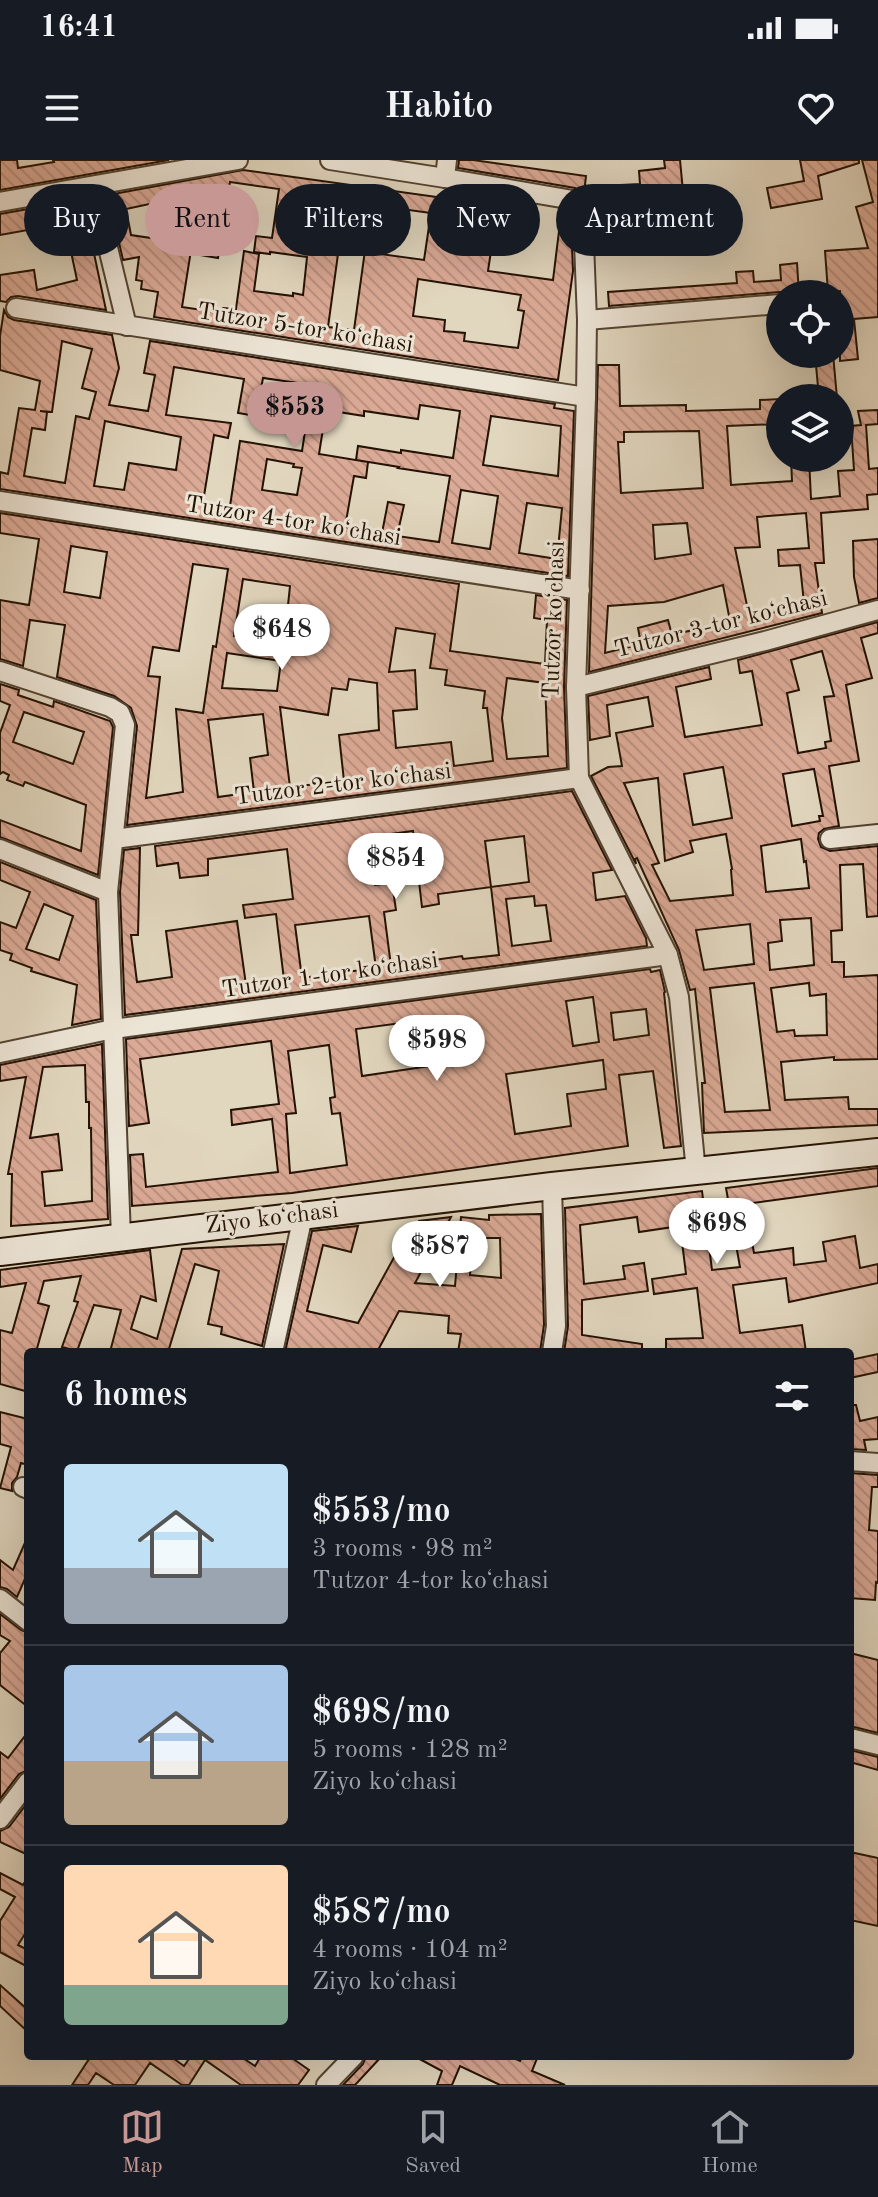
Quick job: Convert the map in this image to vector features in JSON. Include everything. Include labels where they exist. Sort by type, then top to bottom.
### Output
[{"type":"street","points":[[104,184],[238,160]]},
{"type":"street","points":[[330,160],[446,169]]},
{"type":"street","name":"Tutzor koʻchasi","points":[[446,169],[573,200],[581,205],[587,320],[576,687],[579,778],[668,955],[679,997],[696,1172]]},
{"type":"street","points":[[0,202],[24,198]]},
{"type":"street","points":[[110,256],[127,326]]},
{"type":"street","points":[[587,320],[766,305]]},
{"type":"street","name":"Tutzor 5-tor koʻchasi","points":[[16,308],[586,397]]},
{"type":"street","name":"Tutzor 4-tor koʻchasi","points":[[0,501],[580,590]]},
{"type":"street","name":"Tutzor 3-tor koʻchasi","points":[[576,687],[878,610]]},
{"type":"street","points":[[0,671],[110,707],[120,713],[125,725],[108,892],[121,1237]]},
{"type":"street","name":"Tutzor 2-tor koʻchasi","points":[[114,839],[579,778]]},
{"type":"street","points":[[830,839],[878,834]]},
{"type":"street","points":[[0,849],[108,892]]},
{"type":"street","name":"Tutzor 1-tor koʻchasi","points":[[0,1053],[113,1029],[668,955]]},
{"type":"street","name":"Ziyo koʻchasi","points":[[0,1252],[552,1186],[878,1152]]},
{"type":"street","points":[[552,1186],[556,1326],[553,1348]]},
{"type":"street","points":[[274,1348],[303,1216]]},
{"type":"street","points":[[854,1461],[878,1463]]},
{"type":"street","points":[[0,1599],[24,1618]]},
{"type":"street","points":[[854,1739],[878,1745]]},
{"type":"street","points":[[0,1819],[24,1787]]},
{"type":"street","points":[[326,2085],[350,2060]]},
{"type":"building","points":[[0,160],[17,160],[18,168],[53,160],[169,160],[24,184],[0,190]]},
{"type":"building","points":[[459,160],[473,160],[586,176],[585,184],[556,185],[458,168]]},
{"type":"building","points":[[664,160],[680,160],[682,184],[640,184],[639,171],[665,168]]},
{"type":"building","points":[[800,160],[859,160],[859,163],[818,176],[822,199],[771,208],[767,188],[804,181]]},
{"type":"building","points":[[862,160],[878,160],[878,317],[854,319],[854,280],[827,280],[825,251],[868,248],[856,207],[873,202]]},
{"type":"building","points":[[243,170],[343,184],[275,184],[275,188],[230,182],[167,184]]},
{"type":"building","points":[[145,188],[145,205],[129,208],[129,191]]},
{"type":"building","points":[[411,193],[427,196],[427,212],[411,210]]},
{"type":"building","points":[[24,210],[24,231],[0,235],[0,214]]},
{"type":"building","points":[[275,217],[275,253],[259,253],[259,236],[272,238]]},
{"type":"building","points":[[129,225],[131,235],[145,237],[145,256],[190,256],[182,307],[222,313],[223,308],[236,309],[243,256],[259,256],[254,291],[293,296],[293,293],[303,295],[307,257],[300,256],[338,256],[328,327],[354,330],[364,256],[424,260],[427,240],[427,256],[490,256],[488,271],[553,280],[556,256],[572,256],[558,380],[154,317],[158,292],[141,289],[142,281],[136,280],[139,257],[123,260],[122,256],[129,256]],"holes":[[[418,279],[521,295],[518,310],[524,311],[518,348],[464,341],[465,333],[444,331],[445,320],[413,316]]]},
{"type":"building","points":[[72,256],[95,256],[106,310],[18,296],[6,302],[0,301],[0,275],[34,270],[37,290],[77,280]]},
{"type":"building","points":[[797,263],[798,280],[781,280],[780,265]]},
{"type":"building","points":[[753,271],[754,282],[766,281],[766,293],[609,306],[608,292],[737,283],[736,272]]},
{"type":"building","points":[[4,310],[14,320],[112,335],[119,368],[109,405],[148,411],[155,375],[144,373],[150,341],[555,404],[554,408],[574,411],[568,576],[0,489],[0,472],[8,474],[19,408],[35,410],[40,381],[0,370]],"holes":[[[62,341],[92,349],[82,388],[96,392],[89,419],[76,416],[65,483],[24,476],[32,428],[45,430],[47,412],[40,411],[52,412]],[[174,367],[244,379],[238,413],[256,416],[263,378],[312,385],[302,451],[240,441],[230,506],[203,502],[214,435],[228,438],[231,423],[166,415]],[[420,405],[460,411],[453,458],[358,446],[356,460],[399,467],[398,468],[450,476],[439,542],[397,536],[404,505],[388,502],[382,533],[345,527],[354,476],[366,478],[368,462],[319,454],[326,410],[364,416],[364,411],[418,419]],[[491,416],[561,426],[558,476],[483,465]],[[105,421],[181,437],[176,470],[129,463],[124,490],[94,486]],[[267,459],[302,468],[297,495],[262,490]],[[461,490],[498,496],[490,549],[452,543]],[[527,503],[562,508],[557,559],[519,553]]]},
{"type":"building","points":[[854,319],[858,359],[854,359]]},
{"type":"building","points":[[598,365],[619,365],[620,406],[686,405],[686,411],[760,409],[760,400],[766,400],[766,425],[727,426],[731,485],[792,481],[792,472],[810,472],[811,499],[840,496],[838,472],[854,472],[854,426],[861,425],[858,411],[878,410],[878,424],[866,425],[869,469],[878,468],[878,494],[867,495],[868,509],[821,513],[824,563],[815,563],[822,613],[589,672]],"holes":[[[699,431],[703,488],[621,493],[618,442],[624,442],[624,432]],[[806,513],[809,548],[778,550],[779,566],[800,565],[804,603],[750,620],[735,548],[760,547],[757,517]],[[687,523],[691,554],[655,559],[653,525]],[[723,585],[730,621],[672,635],[668,620],[638,628],[641,644],[605,653],[608,606],[664,602]]]},
{"type":"building","points":[[816,368],[834,368],[836,384],[818,384]]},
{"type":"building","points":[[0,513],[459,584],[450,651],[545,664],[547,620],[534,618],[536,595],[567,600],[564,687],[567,768],[127,825],[137,726],[131,708],[114,696],[57,677],[65,625],[30,620],[23,666],[0,659],[0,600],[29,605],[39,539],[0,533]],"holes":[[[71,546],[107,552],[100,598],[64,592]],[[193,564],[228,569],[203,713],[176,709],[183,792],[146,798],[160,677],[148,676],[153,647],[179,651]],[[243,579],[290,586],[284,643],[234,636]],[[396,628],[435,634],[430,668],[447,670],[445,685],[485,691],[483,708],[487,708],[493,761],[454,766],[451,742],[396,748],[393,711],[417,709],[415,670],[389,672]],[[227,653],[281,661],[277,691],[222,688]],[[507,678],[545,683],[548,756],[507,759],[502,718]],[[349,679],[377,683],[379,730],[339,735],[344,781],[290,787],[280,707],[328,715],[332,688],[347,690]],[[263,714],[268,755],[250,758],[254,792],[218,797],[208,720]]]},
{"type":"building","points":[[878,539],[878,598],[859,603],[854,577],[853,541]]},
{"type":"building","points":[[878,622],[878,633],[861,638],[872,678],[846,685],[859,761],[829,766],[839,826],[824,829],[818,839],[821,847],[830,851],[878,846],[878,916],[867,917],[863,864],[840,865],[842,930],[831,931],[832,962],[844,962],[844,977],[878,975],[878,1059],[834,1060],[834,1057],[781,1062],[785,1100],[848,1097],[849,1109],[878,1109],[878,1125],[704,1133],[702,1083],[705,1083],[695,989],[690,990],[679,950],[637,858],[636,864],[591,776],[608,767],[622,766],[616,733],[653,726],[648,697],[607,705],[610,736],[590,740],[588,696],[709,667],[711,679],[676,687],[685,737],[762,725],[752,671],[740,673],[738,660]],"holes":[[[822,651],[834,696],[824,697],[831,741],[825,742],[826,748],[798,753],[787,693],[799,690],[791,660]],[[723,767],[732,818],[693,825],[684,774]],[[814,769],[823,816],[819,816],[820,821],[792,826],[783,774]],[[658,778],[665,861],[693,852],[690,841],[726,834],[733,895],[670,901],[652,865],[659,863],[624,783]],[[801,839],[809,888],[766,892],[761,846]],[[811,918],[814,965],[770,970],[768,943],[782,941],[780,920]],[[750,924],[754,964],[704,970],[696,930]],[[754,983],[770,1110],[725,1112],[710,988]],[[809,983],[810,996],[826,994],[827,1035],[795,1036],[794,1030],[777,1032],[771,988]]]},
{"type":"building","points":[[0,684],[19,690],[18,695],[53,707],[54,701],[110,721],[113,727],[98,875],[0,837],[0,820],[81,851],[86,805],[25,782],[23,786],[7,780],[9,775],[0,774],[0,733],[10,705],[0,701]],"holes":[[[24,712],[84,732],[73,764],[13,742]]]},
{"type":"building","points":[[572,791],[612,870],[593,873],[596,900],[625,896],[647,946],[125,1015],[120,892],[124,850],[140,848],[138,935],[131,935],[137,982],[172,977],[166,931],[237,921],[246,985],[284,980],[276,914],[245,918],[243,905],[293,899],[287,849],[208,859],[208,875],[180,878],[178,863],[157,866],[155,846]],"holes":[[[413,831],[422,907],[439,904],[438,894],[491,887],[499,955],[463,959],[462,956],[391,966],[384,912],[396,910],[392,883],[375,885],[369,837]],[[524,836],[529,882],[491,887],[485,841]],[[534,896],[535,906],[546,905],[551,941],[512,946],[506,899]],[[369,916],[376,968],[302,978],[295,925]]]},
{"type":"building","points":[[0,862],[96,900],[101,1019],[72,1025],[77,985],[31,971],[32,968],[10,960],[12,954],[0,950],[0,922],[16,928],[30,892],[0,880]],"holes":[[[44,904],[73,916],[59,960],[26,949]]]},
{"type":"building","points":[[660,970],[681,1146],[664,1148],[653,1071],[619,1075],[628,1146],[292,1193],[132,1206],[130,1155],[143,1154],[146,1187],[278,1172],[272,1119],[232,1125],[231,1110],[279,1104],[271,1041],[140,1059],[149,1123],[129,1126],[126,1039]],"holes":[[[593,997],[599,1042],[573,1046],[566,1001]],[[646,1009],[649,1035],[614,1040],[611,1013]],[[431,1019],[437,1065],[362,1076],[356,1029]],[[329,1045],[335,1097],[330,1098],[332,1114],[340,1113],[347,1165],[290,1173],[286,1114],[296,1113],[288,1051]],[[603,1060],[606,1089],[567,1094],[571,1126],[515,1134],[506,1074]]]},
{"type":"building","points":[[102,1044],[108,1219],[11,1226],[12,1174],[8,1174],[26,1077],[0,1081],[0,1065]],"holes":[[[85,1065],[86,1102],[89,1102],[91,1128],[92,1201],[45,1206],[42,1172],[62,1170],[58,1134],[30,1138],[43,1067]]]},
{"type":"building","points":[[878,1168],[878,1186],[745,1204],[754,1253],[793,1248],[794,1265],[826,1261],[823,1242],[855,1236],[860,1268],[878,1264],[878,1283],[789,1302],[786,1278],[733,1285],[740,1333],[802,1325],[805,1348],[666,1348],[666,1339],[703,1338],[697,1288],[654,1294],[652,1279],[686,1274],[680,1226],[639,1232],[637,1217],[580,1225],[584,1284],[625,1279],[623,1266],[644,1263],[648,1291],[582,1300],[582,1335],[642,1344],[642,1348],[565,1348],[568,1326],[565,1208],[702,1191],[712,1270],[740,1267],[726,1188]]},
{"type":"building","points":[[541,1214],[544,1325],[541,1348],[459,1348],[461,1334],[448,1333],[449,1316],[399,1311],[379,1348],[286,1348],[312,1231],[358,1226],[351,1252],[323,1245],[307,1311],[358,1323],[397,1252],[401,1254],[419,1221],[451,1217],[415,1283],[455,1286],[461,1217],[489,1220],[489,1215]],"holes":[[[473,1238],[500,1238],[501,1278],[470,1275]]]},
{"type":"building","points":[[284,1244],[262,1346],[221,1334],[222,1327],[208,1324],[219,1271],[195,1264],[169,1348],[111,1348],[121,1310],[94,1305],[78,1348],[62,1347],[78,1302],[74,1301],[81,1276],[44,1281],[38,1303],[49,1306],[37,1348],[24,1348],[24,1391],[0,1384],[0,1330],[12,1333],[26,1283],[0,1287],[0,1270],[150,1250],[156,1301],[141,1296],[131,1329],[157,1339],[182,1249]]},
{"type":"building","points":[[878,1354],[878,1372],[854,1377],[854,1359]]},
{"type":"building","points":[[854,1405],[860,1421],[878,1417],[878,1439],[864,1440],[866,1450],[854,1449]]},
{"type":"building","points":[[0,1412],[24,1418],[24,1464],[21,1463],[12,1483],[12,1491],[0,1488],[11,1447],[0,1444]]},
{"type":"building","points":[[854,1473],[878,1475],[878,1487],[872,1487],[869,1530],[878,1531],[875,1600],[854,1598]]},
{"type":"building","points":[[24,1545],[24,1581],[17,1597],[0,1587],[0,1560],[13,1570]]},
{"type":"building","points":[[0,1614],[24,1631],[24,1704],[0,1685],[0,1653],[10,1641],[0,1635]]},
{"type":"building","points":[[854,1654],[878,1660],[878,1733],[854,1727]]},
{"type":"building","points":[[24,1737],[24,1772],[0,1799],[0,1752],[8,1758]]},
{"type":"building","points":[[854,1751],[878,1757],[878,1770],[854,1763]]},
{"type":"building","points":[[24,1807],[24,1853],[0,1842],[0,1831],[9,1827]]},
{"type":"building","points":[[854,1853],[878,1858],[878,1926],[854,1921]]},
{"type":"building","points":[[0,1873],[24,1883],[24,1935],[18,1945],[24,1948],[24,1965],[0,1952],[0,1921],[15,1897],[0,1889]]},
{"type":"building","points":[[0,1985],[24,2006],[24,2028],[0,2006]]},
{"type":"building","points":[[88,2060],[176,2060],[184,2066],[188,2060],[205,2060],[189,2085],[182,2085],[150,2063],[135,2085],[114,2085],[96,2073],[88,2085],[72,2085]]},
{"type":"building","points":[[205,2060],[246,2060],[255,2066],[259,2060],[295,2060],[309,2070],[298,2085],[241,2085]]},
{"type":"building","points":[[364,2060],[378,2060],[355,2085],[343,2085]]},
{"type":"building","points":[[421,2060],[536,2060],[532,2071],[565,2085],[500,2085],[460,2066],[452,2085],[437,2085],[442,2071]]}]
